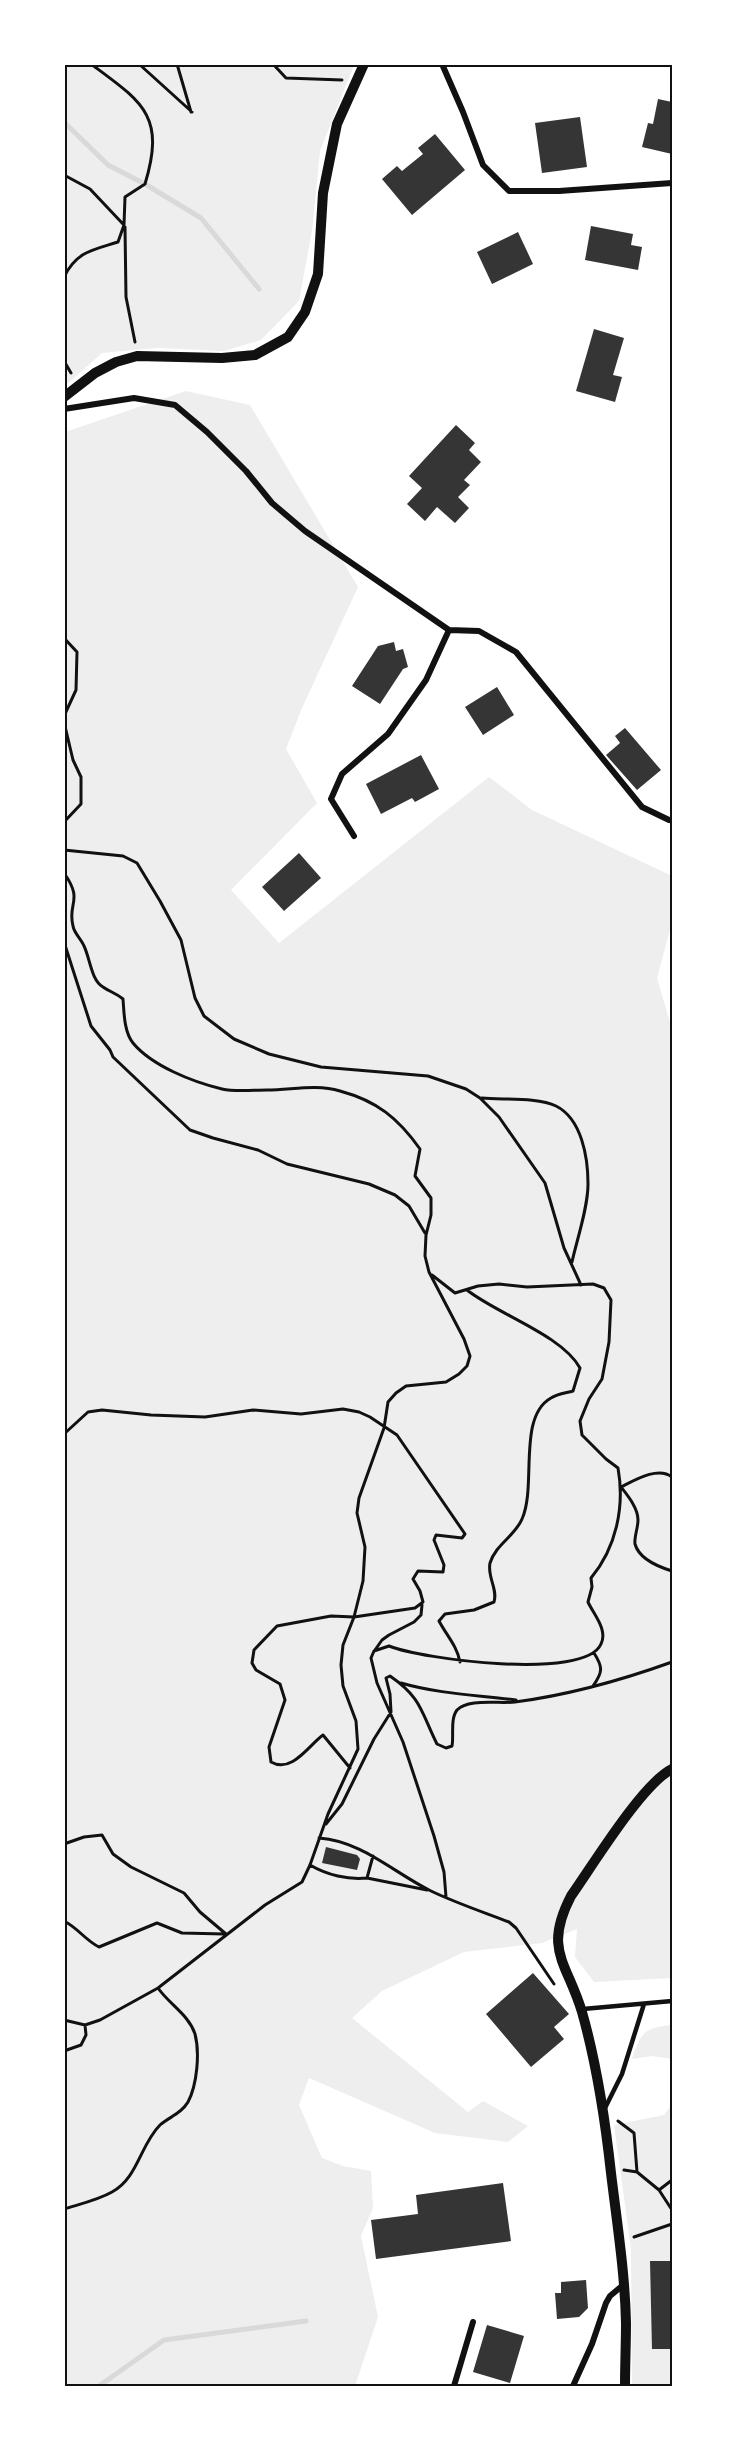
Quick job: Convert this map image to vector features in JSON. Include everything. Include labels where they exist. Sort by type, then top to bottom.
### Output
[{"type":"street","points":[[64,397],[95,373],[116,362],[137,356],[222,358],[255,356],[288,337],[305,312],[318,274],[323,193],[337,124],[364,64]]},
{"type":"street","points":[[442,64],[483,165],[508,190],[559,191],[672,183]]},
{"type":"street","points":[[64,409],[134,398],[175,405],[207,432],[246,471],[272,503],[305,531],[449,630],[479,631],[516,652],[642,807],[669,820]]},
{"type":"street","points":[[354,836],[331,799],[342,774],[388,734],[426,680],[449,630]]},
{"type":"street","points":[[625,2386],[626,2321],[620,2242],[604,2110],[599,2077],[581,2009],[559,1959],[558,1931],[563,1911],[571,1896],[648,1789],[664,1773],[672,1769]]},
{"type":"street","points":[[573,2386],[590,2351],[606,2303],[610,2296],[622,2286]]},
{"type":"street","points":[[454,2386],[473,2322]]},
{"type":"lane","points":[[581,2009],[672,2001]]},
{"type":"lane","points":[[604,2110],[622,2074],[644,2004]]},
{"type":"path","points":[[91,64],[134,97],[150,117],[153,135],[145,184],[126,197],[124,225],[126,297],[137,356]]},
{"type":"path","points":[[139,64],[192,112],[177,64]]},
{"type":"path","points":[[273,64],[286,78],[348,80],[356,83]]},
{"type":"path","points":[[64,175],[90,189],[124,225]]},
{"type":"path","points":[[64,277],[71,263],[85,253],[118,242],[124,225]]},
{"type":"path","points":[[64,638],[77,652],[76,690],[64,716]]},
{"type":"path","points":[[64,722],[73,760],[81,777],[81,804],[64,822]]},
{"type":"path","points":[[64,850],[123,856],[137,863],[181,940],[195,998],[204,1016],[234,1039],[269,1054],[321,1067],[428,1076],[466,1089],[480,1098],[499,1117],[544,1183],[571,1263],[581,1285]]},
{"type":"path","points":[[64,873],[73,886],[75,902],[72,916],[73,927],[83,943],[95,978],[103,987],[115,991],[123,999],[127,1029],[132,1042],[161,1065],[189,1078],[224,1089],[268,1090],[310,1087],[340,1090],[383,1108],[404,1126],[420,1149],[415,1176],[431,1198],[425,1256],[429,1272],[464,1339],[470,1356],[467,1366],[446,1382],[406,1386],[388,1402],[384,1428],[359,1498],[357,1513],[365,1547],[363,1581],[344,1645],[341,1665],[343,1686],[356,1721],[358,1749],[335,1798],[302,1882],[265,1905],[158,1988],[86,2025],[64,2020]]},
{"type":"path","points":[[64,942],[91,1026],[113,1057],[190,1130],[258,1150],[287,1164],[369,1184],[395,1195],[409,1206],[426,1235]]},
{"type":"path","points":[[480,1098],[538,1102],[556,1106],[570,1118],[580,1135],[588,1185],[571,1263]]},
{"type":"path","points":[[374,1651],[389,1646],[403,1652],[460,1662],[543,1664],[594,1653],[601,1645],[604,1632],[588,1602],[592,1587],[591,1578],[608,1553],[621,1506],[621,1486],[618,1468],[582,1435],[580,1421],[589,1399],[602,1379],[609,1342],[611,1300],[604,1288],[593,1284],[527,1287],[499,1284],[478,1286],[455,1293],[429,1272]]},
{"type":"path","points":[[460,1662],[457,1648],[439,1621],[445,1614],[474,1610],[494,1602],[496,1596],[489,1575],[490,1562],[496,1548],[509,1538],[522,1521],[530,1499],[531,1424],[540,1409],[551,1398],[573,1391],[580,1368],[576,1360],[547,1338],[509,1315],[484,1304],[467,1290]]},
{"type":"path","points":[[64,1434],[88,1412],[102,1410],[205,1417],[253,1410],[301,1414],[343,1409],[370,1417],[397,1435],[465,1534],[462,1538],[436,1535],[434,1540],[444,1565],[443,1572],[418,1571],[413,1579],[423,1602],[420,1615],[414,1622],[398,1628],[382,1640],[371,1658],[374,1673],[403,1742],[434,1836],[444,1872],[446,1897]]},
{"type":"path","points":[[621,1486],[648,1474],[668,1474],[672,1477]]},
{"type":"path","points":[[621,1486],[639,1518],[635,1543],[641,1555],[658,1566],[672,1571]]},
{"type":"path","points":[[350,1768],[323,1735],[305,1754],[292,1761],[280,1765],[271,1762],[268,1747],[285,1700],[280,1684],[256,1670],[252,1662],[254,1650],[277,1626],[331,1616],[354,1617],[401,1612],[415,1608],[423,1602]]},
{"type":"path","points":[[592,1687],[602,1674],[602,1666],[594,1653]]},
{"type":"path","points":[[324,1826],[342,1804],[374,1739],[391,1712],[386,1678],[390,1676],[400,1683],[423,1708],[437,1744],[446,1748],[452,1746],[453,1719],[458,1709],[475,1702],[499,1704],[523,1701],[592,1687],[672,1662]]},
{"type":"path","points":[[400,1683],[432,1692],[466,1693],[523,1701]]},
{"type":"path","points":[[64,1844],[84,1837],[102,1835],[113,1854],[131,1867],[184,1893],[200,1912],[226,1934]]},
{"type":"path","points":[[320,1838],[329,1838],[363,1850],[432,1892]]},
{"type":"path","points":[[367,1878],[373,1856]]},
{"type":"path","points":[[310,1865],[320,1871],[352,1879],[367,1878],[432,1892],[509,1922],[516,1928],[554,1984]]},
{"type":"path","points":[[64,1921],[77,1927],[86,1940],[99,1947],[157,1923],[182,1933],[226,1934]]},
{"type":"path","points":[[64,2209],[114,2192],[132,2174],[160,2125],[177,2114],[187,2103],[194,2079],[197,2051],[195,2034],[188,2020],[158,1988]]},
{"type":"path","points":[[64,2051],[81,2045],[86,2035],[86,2025]]},
{"type":"path","points":[[634,2133],[637,2172]]},
{"type":"path","points":[[627,2169],[637,2172],[659,2190],[672,2210]]},
{"type":"path","points":[[659,2190],[672,2180]]},
{"type":"path","points":[[620,2242],[672,2224]]},
{"type":"shaded area","points":[[65,65],[354,65],[320,151],[312,231],[299,301],[261,340],[224,351],[157,348],[102,353],[65,386]]},
{"type":"shaded area","points":[[186,391],[250,405],[358,587],[302,708],[286,749],[317,803],[231,890],[279,943],[489,777],[532,810],[672,876],[672,922],[657,978],[672,1029],[672,1978],[594,1982],[575,1957],[577,1929],[542,1943],[464,1952],[382,1991],[352,2018],[468,2112],[483,2101],[528,2126],[508,2142],[435,2133],[309,2078],[299,2105],[322,2158],[343,2166],[371,2171],[373,2208],[361,2236],[378,2317],[355,2386],[65,2386],[65,432]]},
{"type":"shaded area","points":[[672,2025],[672,2059],[652,2056],[632,2059],[645,2033],[655,2028]]},
{"type":"shaded area","points":[[672,2104],[672,2386],[632,2386],[631,2249],[614,2125],[664,2115]]},
{"type":"building","points":[[658,99],[672,102],[672,154],[642,147],[648,123],[653,124]]},
{"type":"building","points":[[580,117],[587,167],[542,173],[535,123]]},
{"type":"building","points":[[435,134],[465,170],[412,215],[382,179],[397,166],[402,171],[423,154],[418,148]]},
{"type":"building","points":[[591,226],[633,234],[631,245],[642,247],[638,270],[585,260]]},
{"type":"building","points":[[518,232],[533,264],[492,284],[477,252]]},
{"type":"building","points":[[594,329],[624,338],[613,375],[622,377],[615,402],[576,391]]},
{"type":"building","points":[[456,425],[475,443],[469,450],[481,462],[464,480],[470,485],[458,497],[469,508],[455,523],[437,507],[425,521],[407,504],[422,488],[409,476]]},
{"type":"building","points":[[394,642],[396,651],[403,649],[408,667],[403,669],[380,704],[352,686],[378,646]]},
{"type":"building","points":[[497,687],[514,715],[483,735],[465,707]]},
{"type":"building","points":[[625,728],[661,770],[637,790],[606,755],[620,743],[615,736]]},
{"type":"building","points":[[421,755],[439,789],[415,802],[412,798],[381,814],[366,784]]},
{"type":"building","points":[[299,853],[321,878],[284,911],[262,887]]},
{"type":"building","points":[[326,1847],[357,1855],[360,1859],[357,1870],[322,1863]]},
{"type":"building","points":[[533,1973],[569,2014],[554,2027],[564,2039],[531,2067],[486,2014]]},
{"type":"building","points":[[503,2183],[511,2241],[376,2259],[371,2220],[418,2214],[416,2195]]},
{"type":"building","points":[[650,2261],[672,2261],[672,2349],[652,2349]]},
{"type":"building","points":[[586,2280],[588,2308],[579,2317],[557,2319],[555,2293],[561,2293],[561,2282]]},
{"type":"building","points":[[487,2325],[524,2336],[510,2383],[473,2372]]},
{"type":"waterway","points":[[64,122],[108,165],[145,184],[201,218],[259,289]]},
{"type":"waterway","points":[[99,2386],[164,2340],[306,2321]]}]
